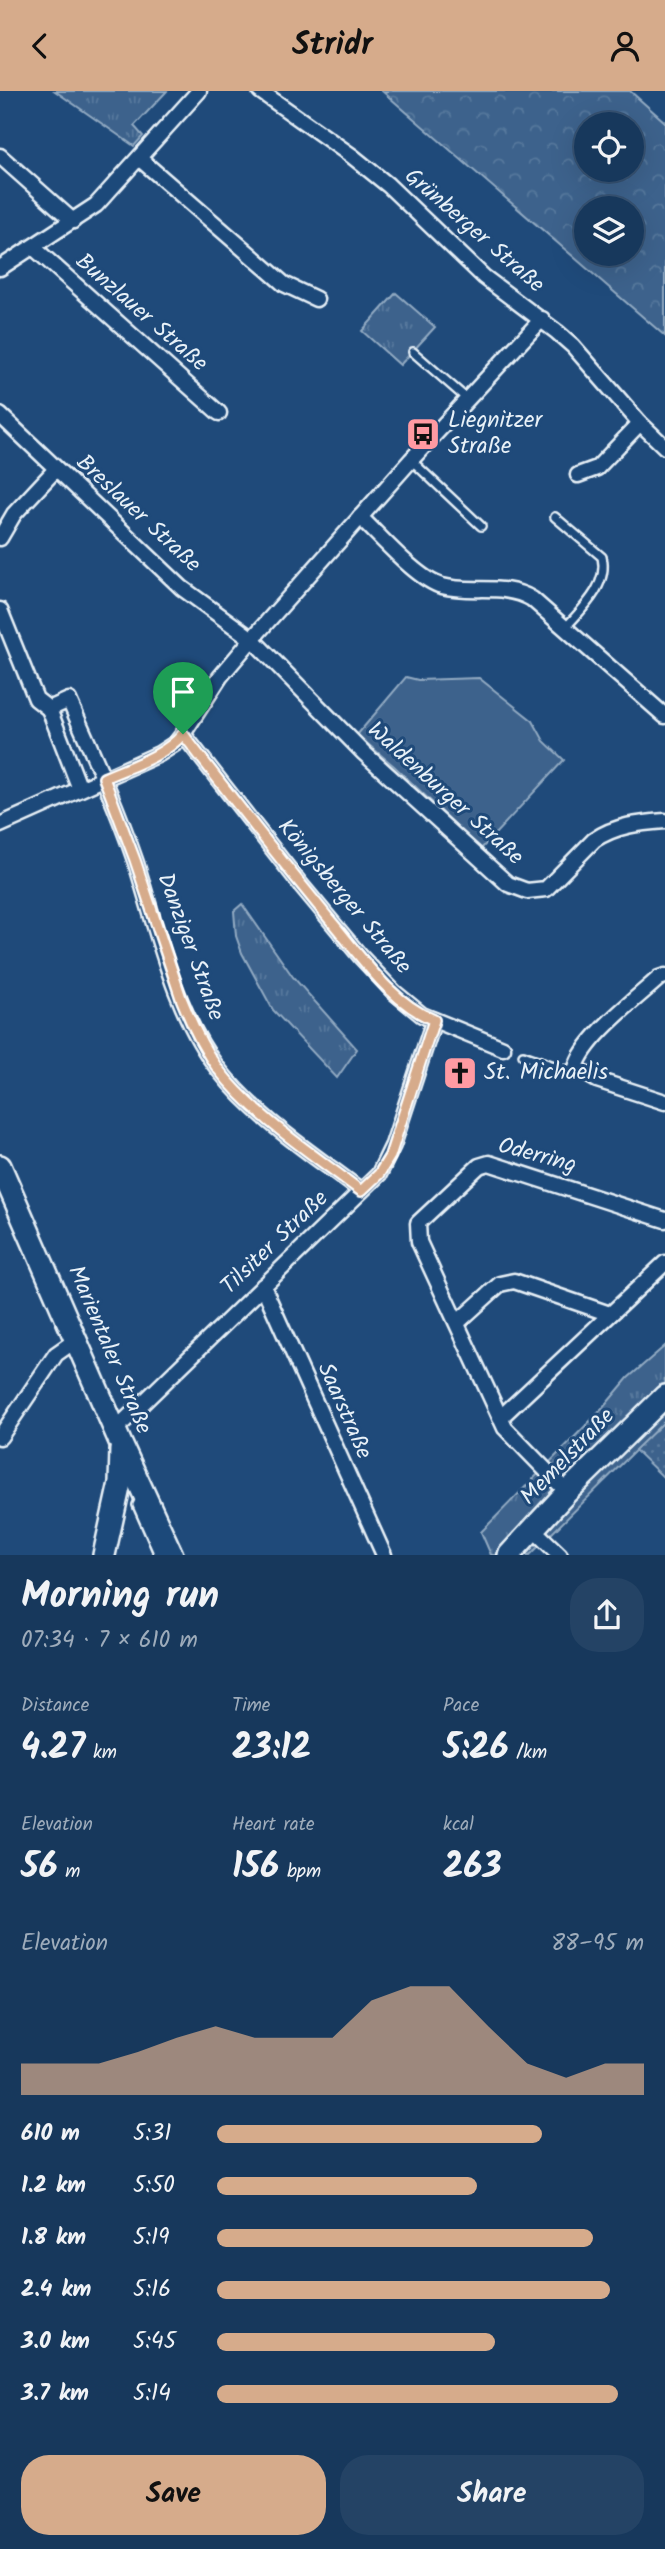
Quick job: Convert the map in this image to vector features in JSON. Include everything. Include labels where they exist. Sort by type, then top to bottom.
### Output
[{"type":"main road","name":"Marientaler Straße","points":[[0,1166],[118,1437]]},
{"type":"main road","name":"Memelstraße","points":[[509,1555],[567,1492],[665,1396]]},
{"type":"main road","points":[[118,1437],[120,1483],[172,1555]]},
{"type":"main road","points":[[104,1555],[133,1498]]},
{"type":"street","points":[[0,268],[96,205],[199,91]]},
{"type":"street","name":"Grünberger Straße","points":[[260,91],[388,185],[485,277],[573,346],[640,423],[665,447]]},
{"type":"street","points":[[0,156],[73,221]]},
{"type":"street","points":[[140,159],[284,284],[316,299]]},
{"type":"street","name":"Bunzlauer Straße","points":[[33,247],[219,413]]},
{"type":"street","points":[[0,825],[159,754],[176,743],[211,690],[252,639],[541,319]]},
{"type":"street","name":"Breslauer Straße","points":[[0,415],[182,588],[252,639]]},
{"type":"street","points":[[578,475],[597,468],[640,423]]},
{"type":"street","points":[[0,538],[14,514],[56,468]]},
{"type":"street","points":[[360,517],[429,581],[445,587],[517,592],[532,599],[665,716]]},
{"type":"street","points":[[0,610],[36,699],[49,709],[80,789]]},
{"type":"street","name":"Waldenburger Straße","points":[[252,639],[364,753],[468,849],[518,890],[546,889],[603,834],[626,825],[665,821]]},
{"type":"street","name":"Danziger Straße","points":[[49,709],[69,700],[104,778],[135,860],[189,1020],[210,1056],[231,1084],[256,1109],[361,1191]]},
{"type":"street","name":"Königsberger Straße","points":[[183,734],[285,865],[378,977],[410,1006],[434,1020],[503,1048]]},
{"type":"street","points":[[665,976],[659,978],[595,1037],[577,1063],[597,1080],[665,1102]]},
{"type":"street","name":"Tilsiter Straße","points":[[118,1437],[263,1286],[379,1174],[390,1156],[434,1020]]},
{"type":"street","name":"Oderring","points":[[567,1492],[511,1437],[500,1418],[419,1242],[417,1229],[420,1220],[479,1166],[495,1163],[665,1220]]},
{"type":"street","points":[[500,1418],[665,1263]]},
{"type":"street","points":[[457,1323],[500,1283],[514,1281],[610,1314]]},
{"type":"street","name":"Saarstraße","points":[[263,1286],[384,1555]]},
{"type":"street","points":[[0,1437],[56,1354],[76,1340]]},
{"type":"street","points":[[534,1529],[560,1555]]},
{"type":"lane","points":[[413,352],[467,400]]},
{"type":"lane","points":[[411,460],[481,526]]},
{"type":"lane","points":[[555,517],[602,557],[604,564],[590,601],[565,628]]},
{"type":"lane","points":[[523,1055],[565,1070],[577,1063]]},
{"type":"lane","points":[[133,1498],[159,1555]]},
{"type":"green space","points":[[55,91],[167,91],[134,126],[143,136],[134,146]]},
{"type":"green space","points":[[382,91],[630,91],[665,122],[665,336],[584,266],[644,266],[644,196],[574,196],[574,257]]},
{"type":"green space","points":[[396,293],[435,327],[400,365],[362,331]]},
{"type":"green space","points":[[406,677],[418,680],[479,678],[533,721],[544,741],[564,760],[481,849],[394,766],[357,735]]},
{"type":"green space","points":[[242,904],[293,977],[357,1049],[337,1078],[273,1010],[242,953],[236,936],[234,911]]},
{"type":"green space","points":[[665,1346],[665,1421],[530,1555],[491,1555],[481,1532],[602,1409],[628,1378]]},
{"type":"green space","points":[[665,1421],[665,1479],[635,1450]]},
{"type":"place","name":"Liegnitzer Straße","points":[[423,434]]},
{"type":"place","name":"St. Michaelis","points":[[460,1073]]},
{"type":"route","points":[[183,734],[301,885],[378,977],[410,1006],[434,1020],[390,1156],[379,1174],[361,1191],[256,1109],[219,1070],[189,1020],[104,778],[159,754],[176,743],[183,734]]}]
